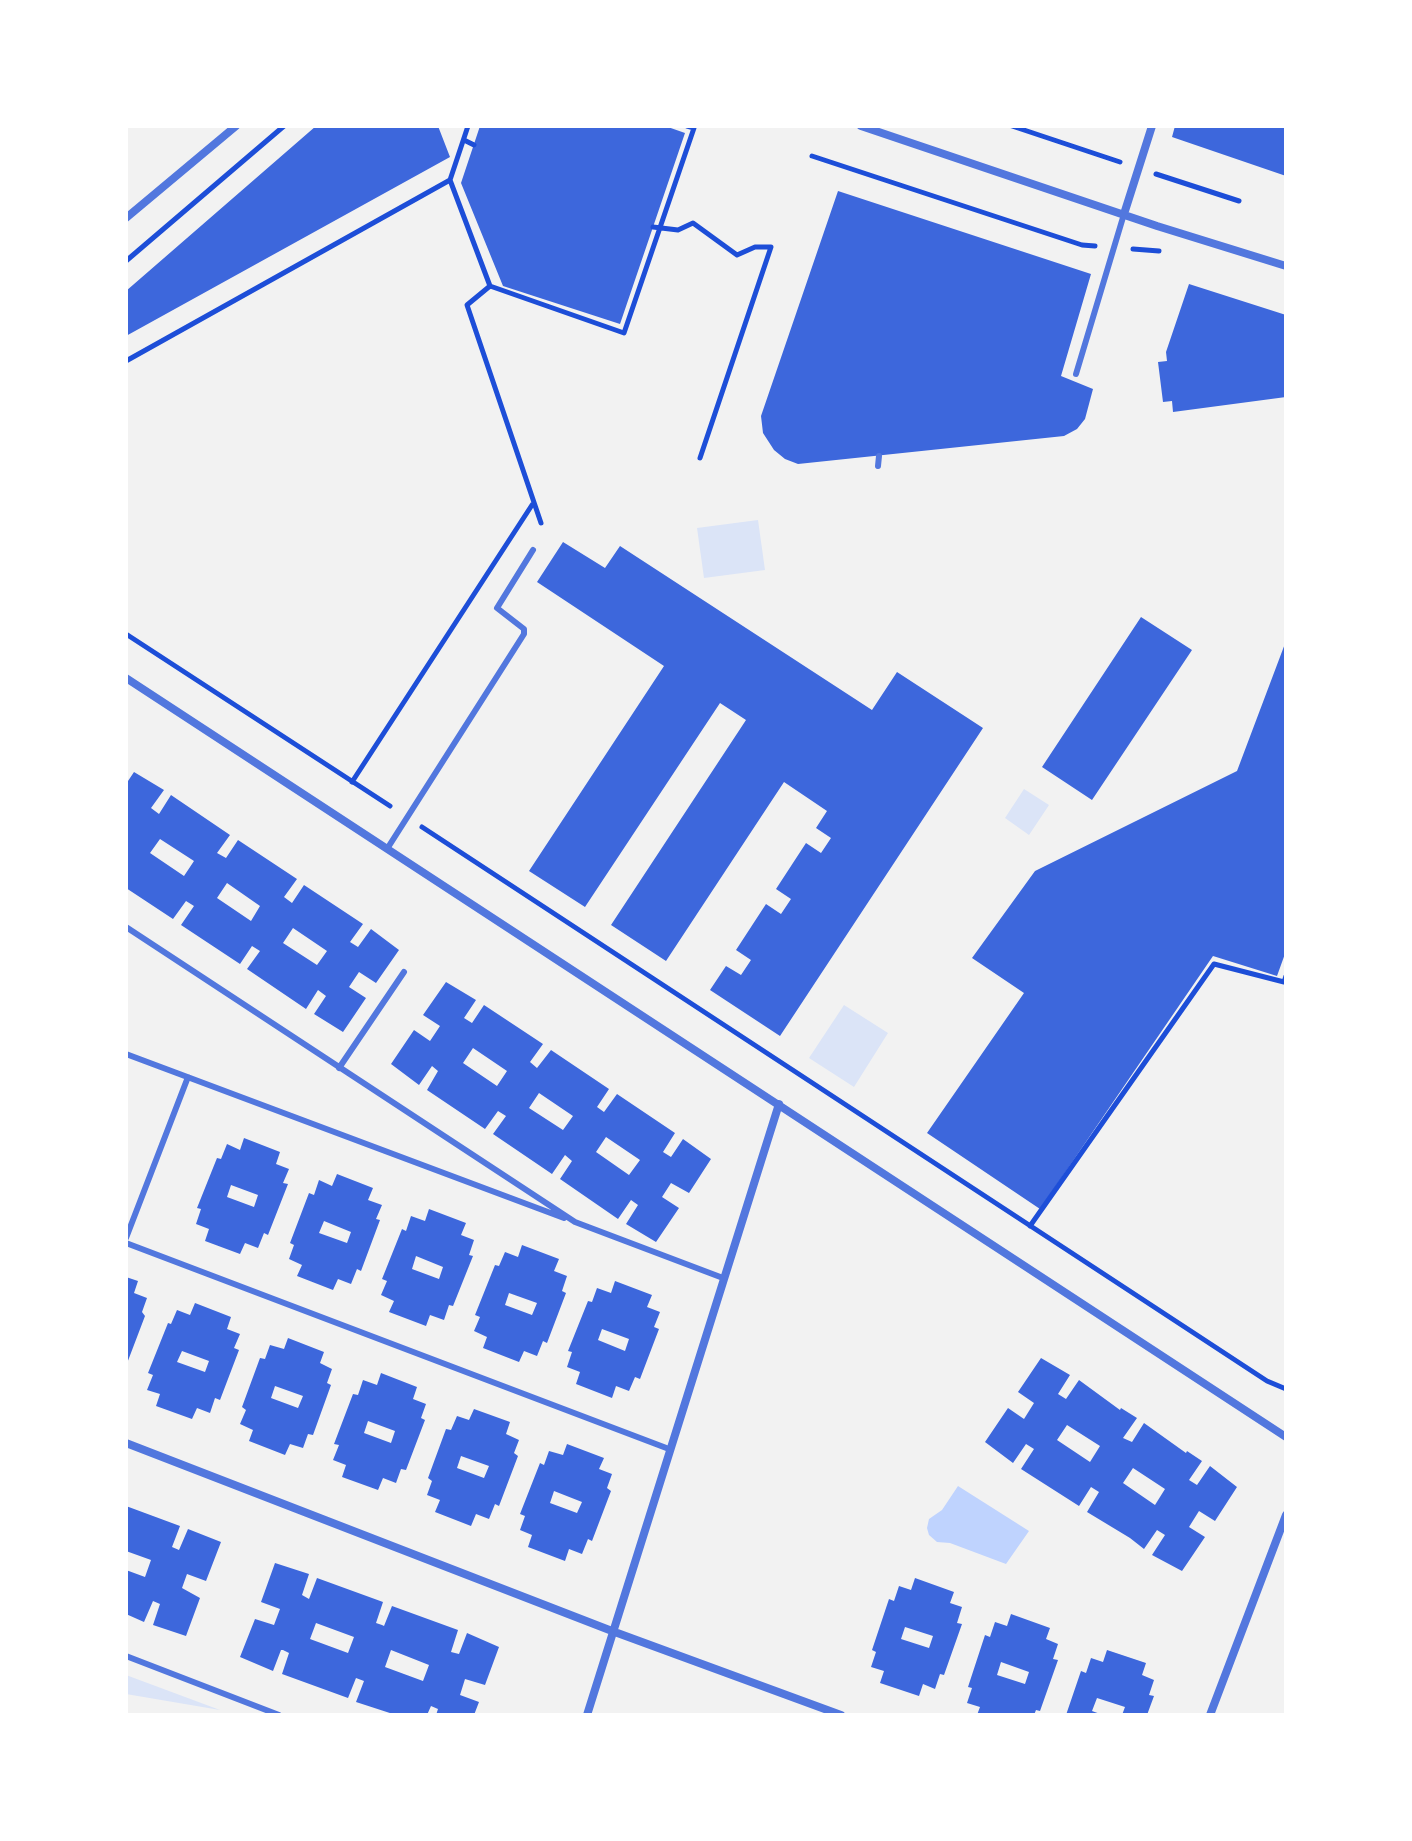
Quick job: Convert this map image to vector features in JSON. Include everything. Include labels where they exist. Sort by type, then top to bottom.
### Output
[{"type":"street","points":[[126,218],[236,126]]},
{"type":"street","points":[[861,126],[1286,266]]},
{"type":"street","points":[[1124,214],[1152,126]]},
{"type":"street","points":[[126,678],[1286,1437]]},
{"type":"street","points":[[587,1715],[779,1104]]},
{"type":"street","points":[[126,1443],[612,1631],[841,1715]]},
{"type":"street","points":[[1210,1715],[1286,1515]]},
{"type":"lane","points":[[1076,374],[1124,214]]},
{"type":"lane","points":[[878,466],[879,456]]},
{"type":"lane","points":[[387,849],[524,634],[522,627],[497,608],[533,550]]},
{"type":"lane","points":[[126,927],[575,1222]]},
{"type":"lane","points":[[339,1068],[404,972]]},
{"type":"lane","points":[[126,1054],[723,1278]]},
{"type":"lane","points":[[188,1077],[126,1240],[669,1449]]},
{"type":"lane","points":[[126,1656],[279,1715]]},
{"type":"path","points":[[126,261],[284,126]]},
{"type":"path","points":[[468,126],[450,180],[490,286],[624,333],[656,228],[694,128],[687,126]]},
{"type":"path","points":[[464,140],[474,145]]},
{"type":"path","points":[[812,156],[1082,245]]},
{"type":"path","points":[[126,361],[450,180]]},
{"type":"path","points":[[656,228],[678,230],[693,223],[737,255],[755,247],[771,247],[700,458]]},
{"type":"path","points":[[490,286],[467,305],[541,523]]},
{"type":"path","points":[[352,782],[533,504]]},
{"type":"path","points":[[126,634],[1267,1381],[1286,1389]]},
{"type":"path","points":[[1029,1226],[1214,964],[1284,982],[1286,976]]},
{"type":"shaded area","points":[[758,520],[765,570],[704,578],[697,528]]},
{"type":"shaded area","points":[[1024,789],[1049,805],[1029,835],[1005,818]]},
{"type":"shaded area","points":[[844,1005],[888,1033],[854,1087],[809,1058]]},
{"type":"shaded area","points":[[126,1675],[220,1710],[126,1694]]},
{"type":"water","points":[[958,1486],[1029,1531],[1006,1564],[950,1543],[937,1542],[929,1535],[929,1519],[942,1510]]},
{"type":"building","points":[[316,126],[438,126],[450,157],[126,336],[126,291]]},
{"type":"building","points":[[480,126],[665,126],[685,133],[620,324],[503,286],[461,183]]},
{"type":"building","points":[[1175,126],[1286,126],[1286,176],[1172,137]]},
{"type":"building","points":[[838,191],[1091,274],[1061,376],[1093,389],[1085,419],[1077,429],[1064,436],[798,464],[774,450],[763,433],[761,416]]},
{"type":"building","points":[[1189,284],[1286,315],[1286,397],[1173,412],[1172,401],[1163,402],[1158,362],[1167,361],[1166,352]]},
{"type":"building","points":[[563,542],[605,568],[620,546],[872,710],[897,672],[983,728],[780,1036],[710,990],[726,966],[741,975],[751,960],[736,950],[766,904],[781,914],[791,899],[776,889],[806,843],[821,853],[831,838],[816,828],[827,811],[784,782],[666,961],[611,925],[746,720],[720,703],[585,907],[529,871],[664,666],[537,582]]},
{"type":"building","points":[[1141,617],[1192,650],[1092,800],[1042,767]]},
{"type":"building","points":[[1286,641],[1286,951],[1277,976],[1213,956],[1040,1209],[927,1133],[1024,993],[972,958],[1035,871],[1237,771]]},
{"type":"building","points":[[134,772],[164,790],[151,808],[159,814],[171,795],[230,835],[217,853],[226,858],[238,840],[297,879],[284,897],[292,903],[304,885],[363,924],[350,942],[358,947],[371,929],[399,950],[376,983],[359,972],[349,987],[366,998],[343,1032],[314,1014],[326,996],[318,990],[306,1009],[247,969],[260,951],[252,946],[240,964],[181,925],[194,906],[186,901],[173,919],[126,888],[126,784]],"holes":[[[160,839],[194,861],[184,876],[150,853]],[[227,883],[260,906],[251,921],[217,898]],[[293,928],[327,951],[317,965],[283,943]]]},
{"type":"building","points":[[446,982],[476,1000],[464,1018],[472,1023],[484,1005],[543,1044],[530,1062],[537,1068],[551,1050],[609,1089],[597,1107],[604,1112],[617,1094],[675,1133],[663,1152],[671,1157],[683,1139],[711,1159],[689,1193],[671,1183],[662,1197],[679,1208],[656,1242],[626,1224],[638,1205],[631,1200],[618,1219],[560,1179],[572,1161],[565,1155],[552,1174],[493,1134],[506,1116],[498,1111],[485,1129],[427,1090],[438,1071],[432,1066],[419,1085],[391,1064],[414,1030],[430,1041],[440,1026],[423,1015]],"holes":[[[473,1048],[507,1071],[497,1086],[463,1063]],[[539,1093],[573,1116],[563,1130],[529,1108]],[[606,1137],[640,1160],[629,1175],[596,1152]]]},
{"type":"building","points":[[244,1138],[280,1152],[276,1164],[289,1169],[283,1183],[288,1184],[268,1235],[264,1233],[258,1248],[245,1243],[240,1254],[205,1241],[209,1229],[196,1224],[201,1209],[197,1208],[217,1158],[221,1159],[227,1144],[240,1150]],"holes":[[[231,1185],[258,1195],[254,1207],[227,1197]]]},
{"type":"building","points":[[337,1174],[373,1188],[368,1200],[382,1205],[376,1219],[380,1220],[361,1271],[357,1269],[351,1284],[338,1279],[333,1290],[297,1276],[302,1265],[289,1259],[294,1245],[290,1243],[309,1193],[314,1195],[319,1180],[332,1186]],"holes":[[[324,1221],[351,1232],[347,1243],[319,1233]]]},
{"type":"building","points":[[429,1209],[466,1223],[461,1235],[474,1240],[469,1255],[473,1256],[453,1306],[449,1305],[444,1320],[430,1315],[426,1326],[389,1312],[394,1301],[381,1295],[387,1281],[382,1279],[402,1229],[406,1231],[411,1216],[425,1221]],"holes":[[[416,1256],[443,1267],[439,1279],[412,1269]]]},
{"type":"building","points":[[522,1245],[559,1259],[554,1271],[567,1276],[562,1291],[566,1293],[547,1343],[543,1341],[537,1356],[524,1351],[519,1362],[483,1348],[487,1337],[474,1331],[480,1317],[475,1315],[495,1265],[499,1266],[505,1252],[518,1257]],"holes":[[[509,1293],[537,1303],[532,1315],[505,1305]]]},
{"type":"building","points":[[126,1277],[138,1281],[134,1293],[147,1298],[142,1312],[145,1316],[126,1366]]},
{"type":"building","points":[[615,1281],[652,1295],[647,1307],[660,1312],[654,1327],[659,1329],[640,1379],[635,1377],[629,1391],[616,1386],[612,1398],[576,1384],[580,1372],[567,1367],[572,1352],[568,1351],[588,1301],[592,1302],[597,1288],[611,1293]],"holes":[[[602,1329],[629,1339],[625,1351],[598,1340]]]},
{"type":"building","points":[[195,1303],[231,1317],[227,1329],[240,1334],[234,1348],[239,1350],[220,1400],[215,1398],[210,1413],[197,1408],[192,1419],[156,1406],[160,1394],[147,1390],[153,1375],[148,1373],[168,1323],[171,1324],[177,1310],[190,1315]],"holes":[[[182,1351],[209,1361],[205,1372],[177,1362]]]},
{"type":"building","points":[[288,1338],[324,1352],[320,1363],[332,1369],[327,1383],[331,1385],[313,1435],[308,1434],[303,1448],[290,1444],[285,1455],[249,1441],[253,1430],[240,1424],[246,1410],[242,1407],[260,1358],[265,1359],[270,1345],[284,1349]],"holes":[[[275,1386],[303,1396],[298,1408],[271,1398]]]},
{"type":"building","points":[[1041,1358],[1070,1375],[1058,1394],[1066,1399],[1079,1380],[1120,1410],[1137,1418],[1123,1438],[1132,1442],[1144,1423],[1202,1461],[1189,1480],[1197,1485],[1210,1466],[1237,1487],[1215,1521],[1199,1511],[1189,1527],[1205,1537],[1182,1571],[1152,1555],[1165,1535],[1157,1530],[1144,1549],[1087,1512],[1099,1492],[1091,1487],[1079,1506],[1021,1469],[1034,1449],[1026,1444],[1013,1463],[985,1442],[1008,1408],[1024,1419],[1034,1403],[1018,1392]],"holes":[[[1067,1425],[1100,1446],[1090,1462],[1057,1440]],[[1133,1468],[1165,1489],[1155,1505],[1123,1483]]]},
{"type":"building","points":[[381,1373],[417,1387],[413,1399],[426,1404],[421,1418],[425,1420],[406,1470],[401,1469],[396,1483],[383,1478],[378,1490],[342,1477],[346,1465],[333,1460],[339,1445],[334,1444],[353,1394],[358,1395],[363,1380],[377,1385]],"holes":[[[368,1421],[395,1431],[391,1443],[364,1433]]]},
{"type":"building","points":[[474,1409],[510,1422],[506,1434],[519,1440],[514,1453],[518,1456],[499,1506],[495,1504],[489,1519],[476,1514],[471,1526],[435,1512],[440,1500],[427,1495],[432,1481],[428,1478],[446,1429],[451,1430],[457,1416],[469,1420]],"holes":[[[461,1456],[489,1466],[484,1478],[457,1468]]]},
{"type":"building","points":[[567,1444],[604,1458],[599,1469],[612,1474],[607,1488],[611,1491],[592,1541],[588,1539],[582,1554],[569,1549],[565,1561],[528,1547],[532,1535],[520,1530],[525,1516],[520,1514],[540,1463],[544,1465],[549,1451],[563,1455]],"holes":[[[554,1491],[582,1502],[577,1513],[550,1503]]]},
{"type":"building","points":[[126,1506],[180,1526],[172,1547],[179,1550],[188,1529],[221,1542],[206,1581],[187,1574],[182,1588],[200,1598],[186,1636],[153,1625],[160,1604],[153,1601],[144,1622],[126,1614],[126,1570],[145,1577],[151,1560],[126,1551]]},
{"type":"building","points":[[275,1563],[309,1574],[302,1595],[309,1599],[317,1578],[383,1602],[376,1623],[384,1626],[392,1606],[458,1630],[451,1652],[459,1654],[467,1633],[499,1647],[485,1685],[465,1679],[460,1695],[479,1702],[474,1715],[436,1715],[438,1709],[431,1706],[427,1715],[396,1715],[356,1702],[364,1681],[356,1678],[348,1698],[282,1674],[289,1653],[283,1650],[273,1671],[240,1657],[255,1619],[274,1625],[280,1609],[261,1602]],"holes":[[[316,1623],[354,1637],[348,1653],[310,1639]],[[391,1650],[429,1665],[423,1681],[385,1667]]]},
{"type":"building","points":[[915,1578],[954,1592],[950,1603],[962,1607],[957,1623],[962,1624],[944,1675],[940,1674],[935,1689],[923,1684],[919,1696],[880,1683],[884,1671],[871,1667],[876,1652],[872,1650],[889,1599],[894,1601],[899,1586],[911,1590]],"holes":[[[905,1627],[933,1636],[929,1648],[901,1639]]]},
{"type":"building","points":[[1011,1614],[1050,1628],[1046,1639],[1058,1644],[1053,1659],[1058,1660],[1040,1711],[1036,1710],[1034,1715],[977,1715],[980,1707],[967,1703],[972,1688],[968,1687],[985,1635],[990,1637],[995,1622],[1007,1626]],"holes":[[[1001,1662],[1029,1672],[1025,1684],[997,1675]]]},
{"type":"building","points":[[1107,1650],[1146,1663],[1142,1675],[1154,1680],[1149,1695],[1154,1696],[1147,1715],[1122,1715],[1125,1707],[1097,1698],[1092,1711],[1103,1715],[1066,1715],[1081,1671],[1086,1673],[1091,1658],[1103,1662]]}]
